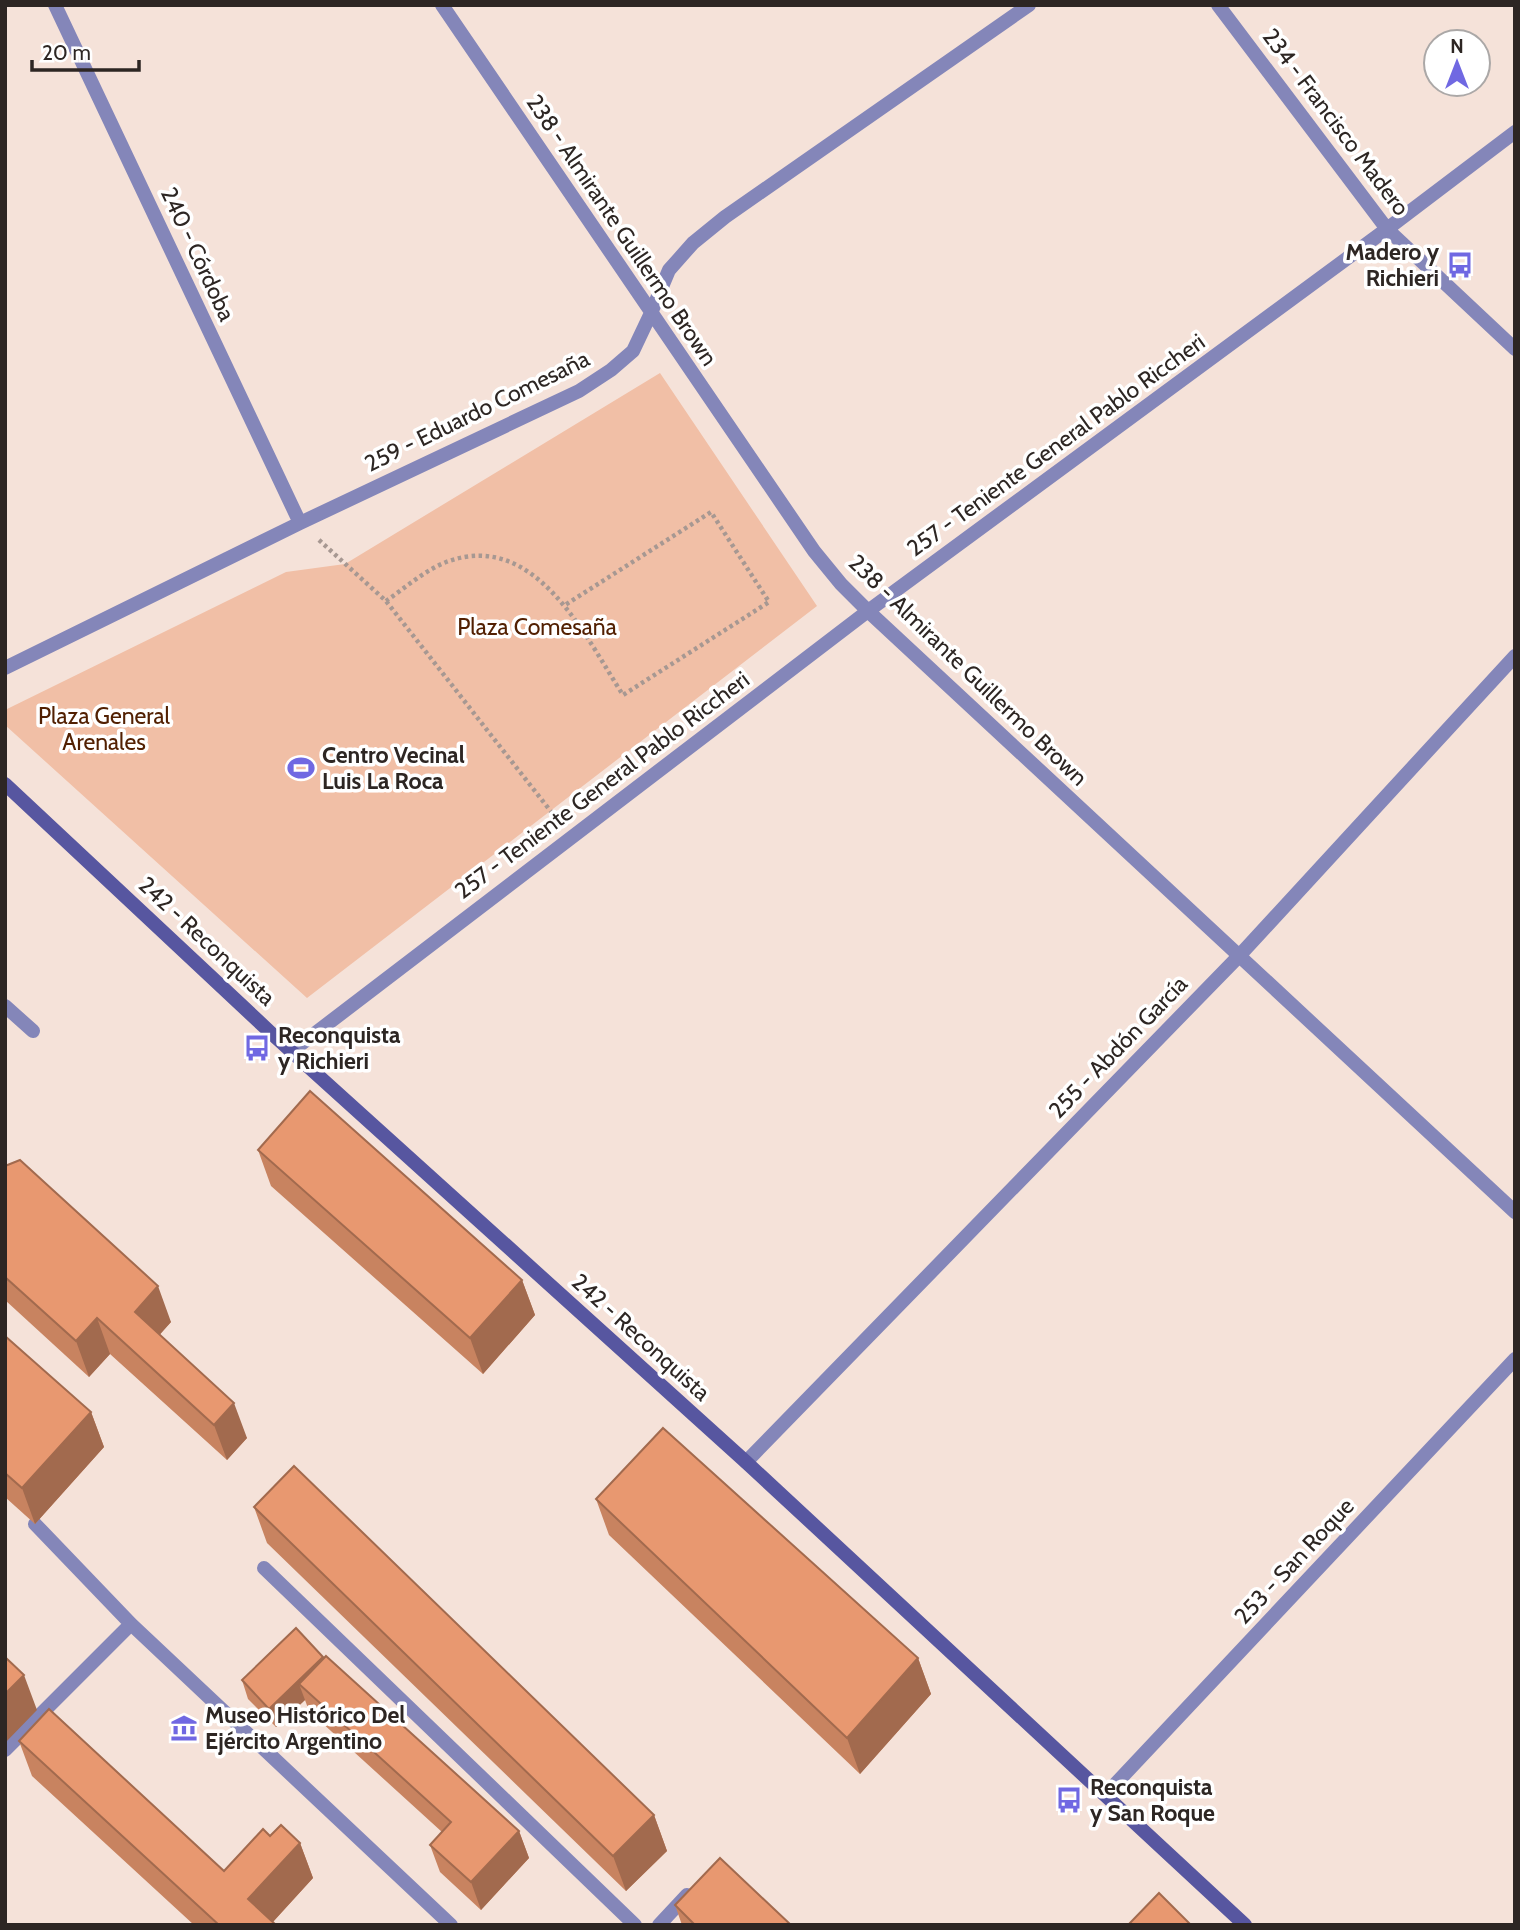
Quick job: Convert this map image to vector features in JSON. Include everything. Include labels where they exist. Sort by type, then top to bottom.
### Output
[{"type":"street","name":"240 - Córdoba","points":[[55,5],[300,523]]},
{"type":"street","name":"238 - Almirante Guillermo Brown","points":[[442,5],[814,551],[841,584],[1515,1212]]},
{"type":"street","name":"259 - Eduardo Comesaña","points":[[5,668],[300,523],[579,391],[611,370],[633,351],[669,270],[693,243],[724,217],[1029,5]]},
{"type":"street","name":"234 - Francisco Madero","points":[[1218,5],[1387,229],[1515,349]]},
{"type":"street","name":"257 - Teniente General Pablo Riccheri","points":[[292,1051],[868,611],[1515,132]]},
{"type":"street","name":"255 - Abdón García","points":[[746,1462],[1239,956],[1515,656]]},
{"type":"street","name":"242 - Reconquista","points":[[5,784],[292,1051],[746,1462],[1245,1925]]},
{"type":"street","points":[[5,1006],[33,1031]]},
{"type":"street","name":"253 - San Roque","points":[[1106,1794],[1515,1359]]},
{"type":"street","points":[[35,1524],[131,1624],[451,1925]]},
{"type":"street","points":[[264,1568],[635,1925]]},
{"type":"street","points":[[5,1750],[131,1624]]},
{"type":"street","points":[[659,1925],[694,1887]]},
{"type":"path","points":[[386,601],[433,568],[448,561],[480,555],[510,561],[542,582],[565,605],[623,695],[769,602],[711,512],[565,605]]},
{"type":"path","points":[[300,523],[386,601],[572,838]]},
{"type":"green space","points":[[660,373],[817,606],[307,998],[5,725],[5,710],[286,572],[345,564]]},
{"type":"building","points":[[310,1091],[522,1280],[470,1338],[258,1150]]},
{"type":"building","points":[[20,1160],[158,1286],[135,1312],[234,1403],[214,1425],[97,1318],[76,1341],[5,1277],[5,1166]]},
{"type":"building","points":[[5,1336],[91,1412],[22,1488],[5,1473]]},
{"type":"building","points":[[663,1428],[918,1658],[847,1738],[596,1499]]},
{"type":"building","points":[[294,1466],[654,1815],[613,1856],[254,1507]]},
{"type":"building","points":[[296,1628],[323,1657],[269,1709],[242,1680]]},
{"type":"building","points":[[326,1656],[519,1831],[471,1882],[430,1845],[451,1822],[299,1684]]},
{"type":"building","points":[[5,1657],[24,1675],[5,1694]]},
{"type":"building","points":[[49,1709],[224,1871],[263,1829],[270,1836],[281,1825],[300,1843],[248,1899],[276,1925],[219,1925],[19,1741]]},
{"type":"building","points":[[720,1858],[791,1925],[695,1925],[675,1905]]},
{"type":"building","points":[[1159,1893],[1191,1925],[1128,1925]]},
{"type":"place","name":"Madero y Richieri","points":[[1460,265]]},
{"type":"place","name":"Centro Vecinal Luis La Roca","points":[[301,768]]},
{"type":"place","name":"Reconquista y Richieri","points":[[257,1048]]},
{"type":"place","name":"Museo Histórico Del Ejército Argentino","points":[[184,1728]]},
{"type":"place","name":"Reconquista y San Roque","points":[[1069,1800]]},
{"type":"park label","name":"Plaza Comesaña","points":[[537,627]]},
{"type":"park label","name":"Plaza General Arenales","points":[[104,729]]}]
